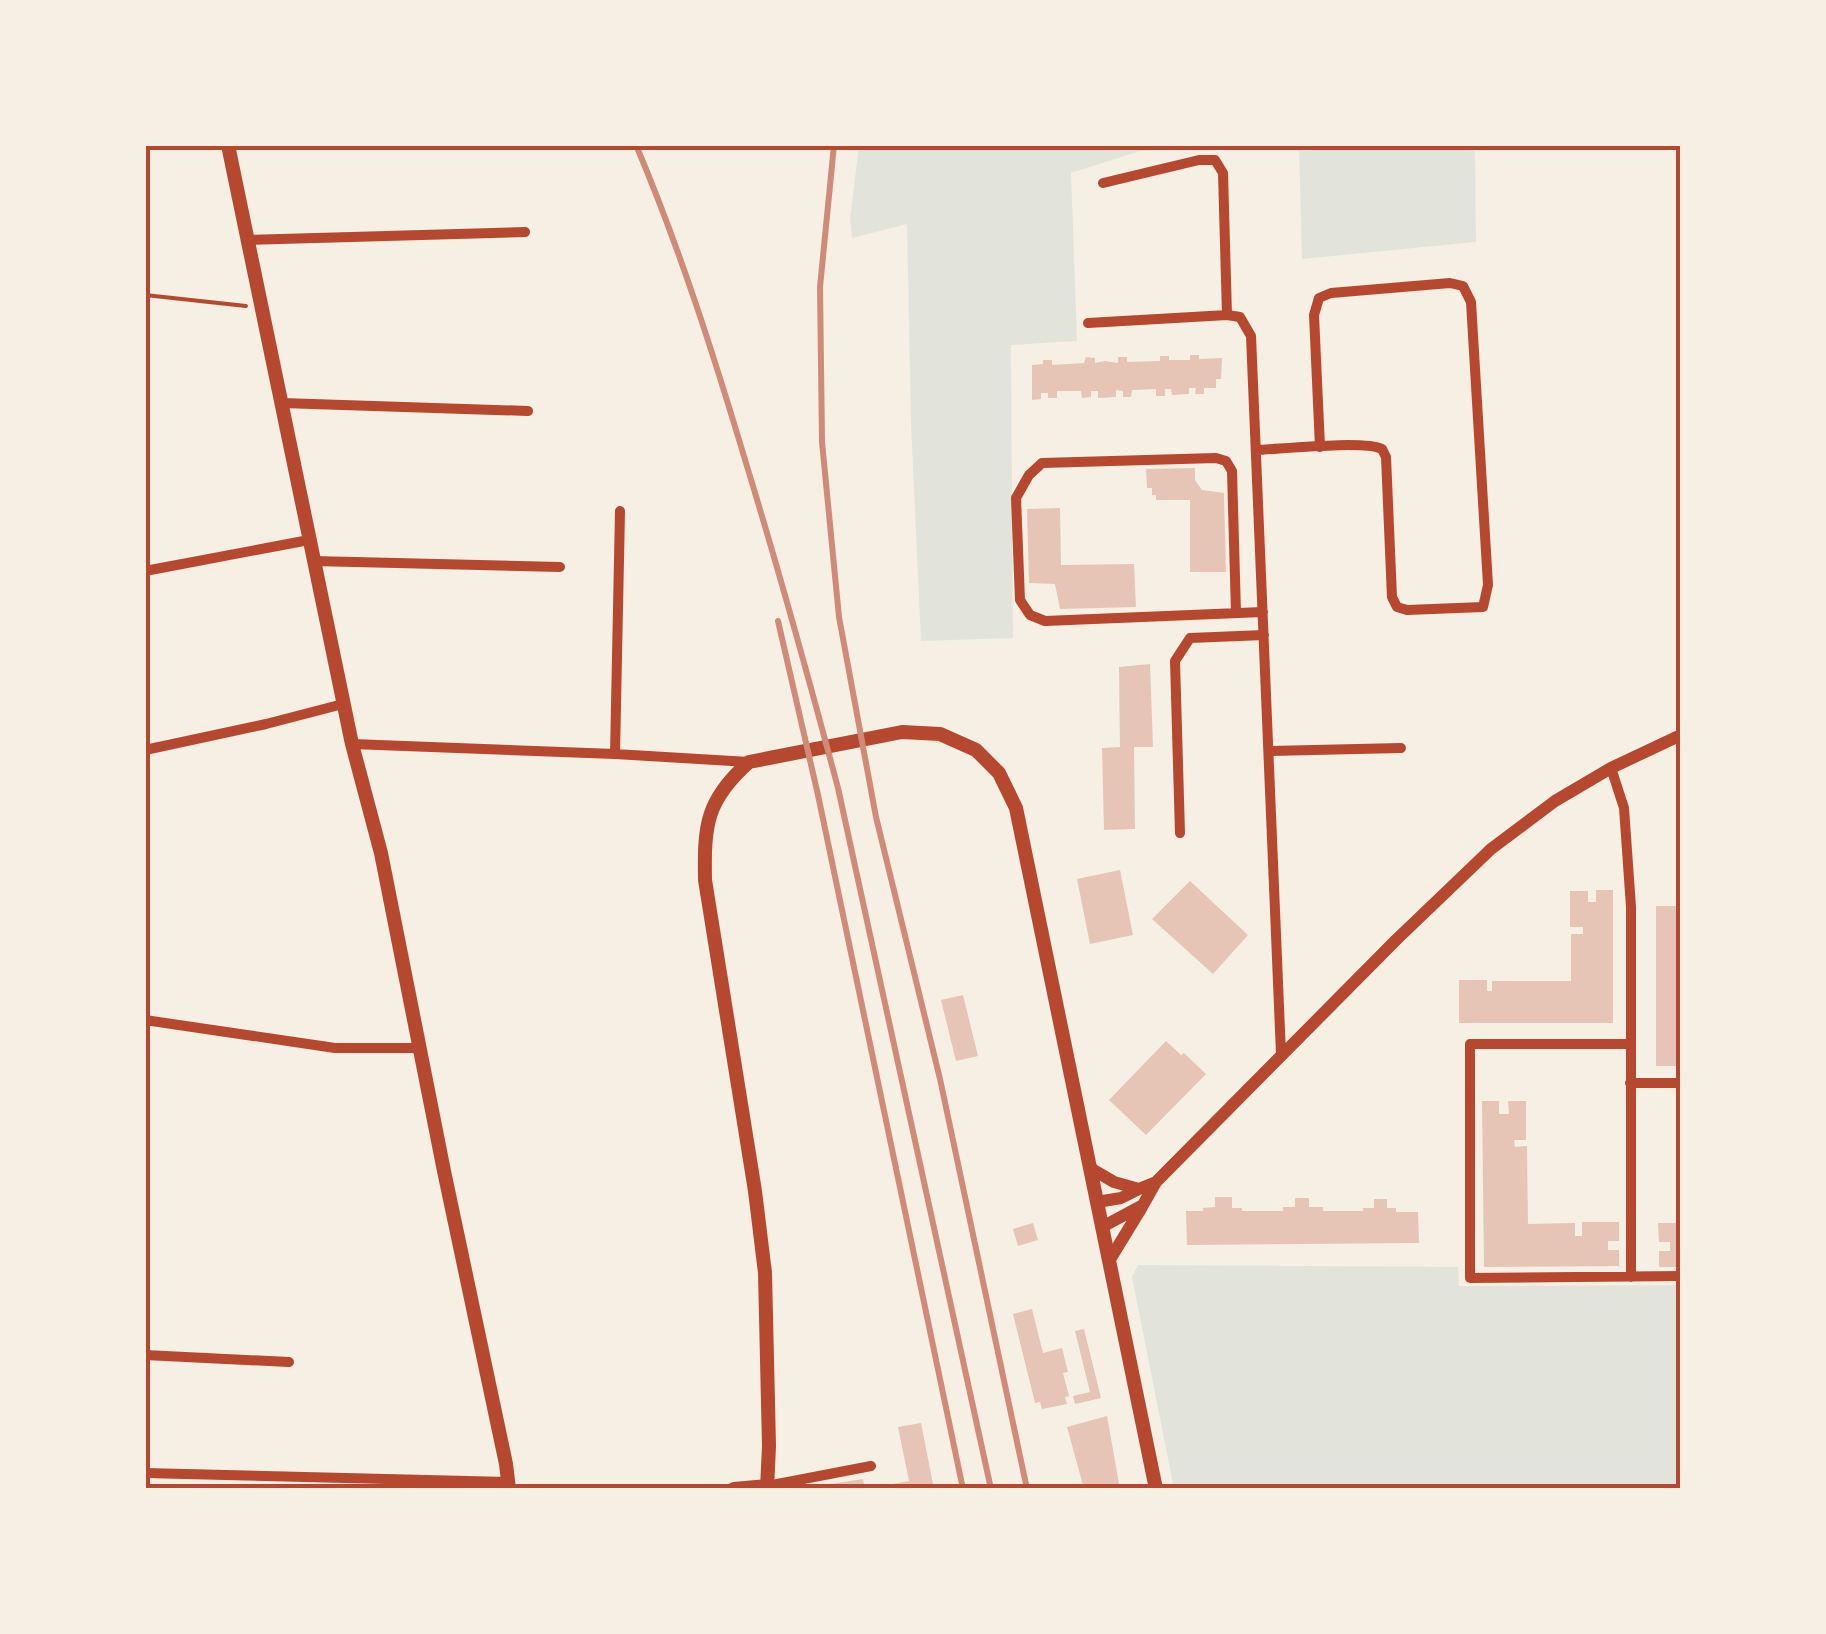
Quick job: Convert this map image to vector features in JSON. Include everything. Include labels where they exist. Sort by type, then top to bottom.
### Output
[{"type":"main road","points":[[228,145],[352,744],[381,852],[508,1485]]},
{"type":"main road","points":[[734,1489],[767,1488],[765,1274],[705,880],[704,835],[716,798],[732,776],[749,762],[902,732],[940,734],[976,750],[999,773],[1016,808],[1156,1489]]},
{"type":"street","points":[[1103,184],[1199,160],[1215,160],[1223,173],[1227,315]]},
{"type":"street","points":[[246,240],[525,232]]},
{"type":"street","points":[[1256,450],[1320,448],[1373,445],[1382,449],[1386,457],[1392,597],[1398,607],[1483,608],[1488,584],[1471,302],[1462,286],[1450,282],[1331,293],[1319,298],[1314,315],[1320,448]]},
{"type":"street","points":[[1088,323],[1227,315],[1240,317],[1251,336],[1282,1054]]},
{"type":"street","points":[[282,403],[528,412]]},
{"type":"street","points":[[1236,613],[1232,471],[1226,461],[1216,458],[1042,463],[1028,475],[1016,498],[1020,600],[1030,615],[1046,620],[1236,613],[1263,612]]},
{"type":"street","points":[[615,754],[620,510]]},
{"type":"street","points":[[145,571],[309,540]]},
{"type":"street","points":[[313,561],[560,567]]},
{"type":"street","points":[[1180,834],[1174,661],[1190,638],[1264,635]]},
{"type":"street","points":[[145,750],[344,704]]},
{"type":"street","points":[[1109,1261],[1156,1182],[1490,849],[1554,800],[1681,735]]},
{"type":"street","points":[[352,744],[749,762]]},
{"type":"street","points":[[1269,751],[1402,748]]},
{"type":"street","points":[[1610,768],[1624,808],[1631,907],[1631,1277]]},
{"type":"street","points":[[145,1020],[335,1048],[420,1048]]},
{"type":"street","points":[[1630,1044],[1470,1044],[1470,1278],[1681,1276]]},
{"type":"street","points":[[1630,1083],[1681,1083]]},
{"type":"street","points":[[1090,1168],[1114,1182],[1139,1189]]},
{"type":"street","points":[[1097,1202],[1121,1198],[1156,1182]]},
{"type":"street","points":[[1102,1227],[1143,1205]]},
{"type":"street","points":[[145,1356],[289,1362]]},
{"type":"street","points":[[767,1488],[871,1466]]},
{"type":"street","points":[[145,1473],[508,1485]]},
{"type":"path","points":[[145,295],[261,307]]},
{"type":"shaded area","points":[[859,145],[1159,145],[1071,173],[1077,341],[1011,345],[1013,638],[921,641],[907,224],[852,238],[850,219]]},
{"type":"shaded area","points":[[1299,145],[1475,145],[1476,242],[1302,259]]},
{"type":"shaded area","points":[[1138,1265],[1458,1267],[1459,1286],[1681,1285],[1681,1489],[1174,1489],[1132,1277]]},
{"type":"building","points":[[1190,355],[1199,355],[1199,359],[1222,358],[1221,379],[1216,379],[1216,388],[1204,388],[1204,394],[1195,394],[1196,388],[1189,388],[1189,394],[1172,395],[1171,389],[1165,389],[1165,396],[1156,396],[1156,389],[1132,390],[1131,397],[1123,397],[1123,391],[1116,390],[1116,397],[1098,398],[1098,391],[1082,398],[1081,391],[1057,391],[1057,398],[1041,393],[1041,399],[1032,400],[1032,365],[1043,364],[1043,360],[1052,360],[1052,365],[1084,363],[1086,357],[1095,358],[1095,363],[1118,363],[1118,357],[1127,357],[1127,362],[1160,361],[1160,356],[1190,360]]},
{"type":"building","points":[[1195,468],[1195,480],[1202,490],[1224,493],[1226,572],[1190,572],[1190,500],[1156,500],[1152,488],[1147,488],[1146,469]]},
{"type":"building","points":[[1060,508],[1061,565],[1134,564],[1136,607],[1060,609],[1055,584],[1029,583],[1027,509]]},
{"type":"building","points":[[1150,664],[1153,747],[1134,747],[1135,829],[1104,830],[1102,748],[1120,747],[1119,667]]},
{"type":"building","points":[[1120,870],[1133,935],[1090,944],[1077,879]]},
{"type":"building","points":[[1190,881],[1248,935],[1213,974],[1152,919]]},
{"type":"building","points":[[1596,890],[1613,890],[1613,1023],[1459,1023],[1459,980],[1487,980],[1487,991],[1492,991],[1492,981],[1571,981],[1571,934],[1583,934],[1583,927],[1570,927],[1570,891],[1588,891],[1588,902],[1596,902]]},
{"type":"building","points":[[1656,906],[1681,906],[1681,1066],[1656,1066]]},
{"type":"building","points":[[963,995],[978,1056],[956,1061],[941,1000]]},
{"type":"building","points":[[1166,1041],[1206,1074],[1146,1135],[1109,1100]]},
{"type":"building","points":[[1482,1101],[1499,1101],[1499,1114],[1509,1114],[1508,1101],[1526,1101],[1526,1140],[1514,1140],[1515,1147],[1527,1146],[1528,1224],[1575,1223],[1575,1236],[1582,1236],[1582,1222],[1619,1222],[1619,1241],[1608,1241],[1608,1250],[1619,1250],[1619,1266],[1484,1267]]},
{"type":"building","points":[[1215,1197],[1232,1197],[1232,1208],[1242,1211],[1283,1211],[1283,1207],[1295,1207],[1295,1198],[1309,1198],[1309,1207],[1323,1207],[1323,1211],[1363,1211],[1374,1208],[1374,1199],[1387,1199],[1387,1208],[1396,1208],[1396,1212],[1418,1212],[1419,1243],[1187,1245],[1186,1211],[1215,1207]]},
{"type":"building","points":[[1033,1223],[1038,1240],[1018,1246],[1013,1229]]},
{"type":"building","points":[[1658,1223],[1681,1223],[1681,1267],[1659,1267],[1659,1251],[1670,1251],[1670,1242],[1659,1242]]},
{"type":"building","points":[[1032,1309],[1043,1353],[1062,1348],[1068,1372],[1063,1373],[1069,1396],[1065,1397],[1067,1404],[1042,1409],[1040,1402],[1035,1403],[1013,1314]]},
{"type":"building","points":[[1084,1329],[1101,1398],[1075,1404],[1073,1396],[1090,1392],[1075,1331]]},
{"type":"building","points":[[1107,1416],[1120,1489],[1084,1489],[1067,1427]]},
{"type":"building","points":[[921,1423],[934,1489],[894,1489],[893,1484],[909,1481],[898,1427]]},
{"type":"building","points":[[863,1479],[865,1489],[811,1489],[811,1487]]},
{"type":"railway","points":[[636,145],[682,263],[722,383],[838,788],[991,1489]]},
{"type":"railway","points":[[834,145],[820,287],[822,442],[839,617],[876,817],[940,1079],[1027,1489]]},
{"type":"railway","points":[[778,621],[963,1489]]}]
